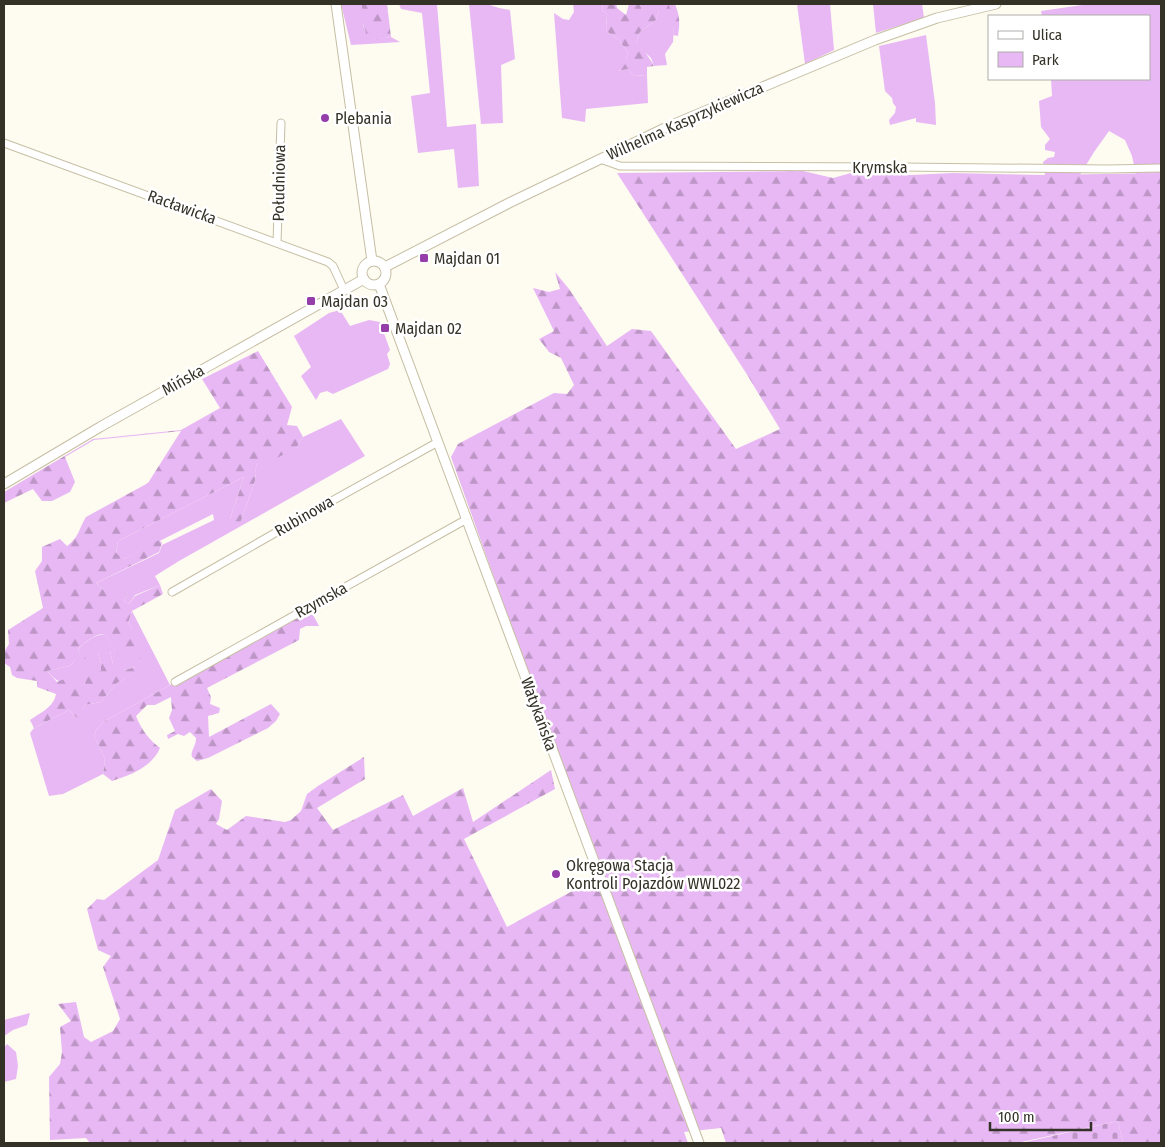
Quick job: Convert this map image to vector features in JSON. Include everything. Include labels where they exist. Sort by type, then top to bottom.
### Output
[{"type":"street","points":[[336,4],[372,261]]},
{"type":"street","name":"Wilhelma Kasprzykiewicza","points":[[385,267],[511,202],[668,127],[875,40],[937,18],[996,4]]},
{"type":"street","name":"Południowa","points":[[278,243],[280,123]]},
{"type":"street","name":"Racławicka","points":[[4,143],[328,262],[333,266],[344,290]]},
{"type":"street","name":"Krymska","points":[[600,159],[620,166],[1161,168]]},
{"type":"street","points":[[372,261],[380,262],[385,267],[386,275],[383,282],[375,285],[370,284],[364,279],[363,270],[372,261]]},
{"type":"street","name":"Mińska","points":[[4,484],[100,427],[364,279]]},
{"type":"street","name":"Watykańska","points":[[379,284],[699,1143]]},
{"type":"street","name":"Rubinowa","points":[[172,592],[438,442]]},
{"type":"street","name":"Rzymska","points":[[175,682],[467,519]]},
{"type":"green space","points":[[341,4],[362,4],[363,25],[369,40],[391,37],[400,42],[351,45]]},
{"type":"green space","points":[[362,4],[387,4],[391,37],[367,41],[360,14]]},
{"type":"green space","points":[[399,4],[437,4],[447,127],[476,124],[479,186],[458,188],[454,149],[418,153],[411,96],[430,93],[422,13],[401,9]]},
{"type":"green space","points":[[469,4],[487,4],[510,10],[515,59],[501,65],[503,123],[481,124]]},
{"type":"green space","points":[[573,4],[603,4],[602,10],[607,14],[606,31],[618,39],[628,52],[626,60],[617,71],[628,69],[634,76],[647,75],[648,103],[586,109],[585,122],[562,118],[554,13],[563,19],[569,20],[574,12]]},
{"type":"green space","points":[[603,4],[616,4],[617,8],[626,15],[629,4],[639,4],[643,11],[659,11],[656,20],[640,32],[636,43],[643,45],[654,66],[647,67],[647,75],[634,76],[628,69],[617,71],[613,67],[617,59],[626,60],[628,52],[618,39],[606,31],[607,14],[602,10]]},
{"type":"green space","points":[[639,4],[669,4],[674,25],[673,42],[665,54],[667,65],[654,66],[651,58],[636,43],[640,32],[656,20],[659,11],[643,11]]},
{"type":"green space","points":[[669,4],[675,4],[678,13],[678,36],[673,35],[674,25],[662,16]]},
{"type":"green space","points":[[797,4],[830,4],[834,50],[805,64]]},
{"type":"green space","points":[[873,4],[922,4],[924,18],[876,33]]},
{"type":"green space","points":[[1089,4],[1161,4],[1161,173],[1136,174],[1132,156],[1125,140],[1109,131],[1080,175],[1045,175],[1043,162],[1048,158],[1054,157],[1055,152],[1045,150],[1045,145],[1050,139],[1041,127],[1039,101],[1052,96],[1051,80],[1150,80],[1150,15],[1042,15],[1041,11]]},
{"type":"green space","points":[[926,35],[936,125],[916,122],[916,118],[890,125],[889,120],[895,113],[896,107],[892,98],[885,91],[879,46]]},
{"type":"green space","points":[[803,171],[833,178],[851,173],[1045,175],[1161,173],[1161,1143],[1123,1143],[1118,1121],[1017,1143],[726,1143],[721,1128],[684,1132],[688,1143],[90,1143],[86,1138],[50,1140],[49,1077],[60,1064],[62,1052],[60,1027],[71,1021],[58,1004],[76,1002],[84,1037],[91,1042],[113,1031],[120,1019],[103,967],[111,956],[98,950],[87,909],[97,899],[104,900],[158,860],[175,810],[211,789],[222,801],[219,819],[216,824],[227,830],[246,816],[285,822],[291,820],[301,811],[307,794],[364,757],[365,779],[317,808],[333,830],[403,795],[413,816],[463,788],[473,822],[551,770],[555,789],[464,839],[507,927],[596,878],[543,715],[451,457],[458,444],[554,393],[567,394],[574,385],[561,358],[549,352],[539,339],[554,331],[533,288],[549,292],[560,289],[555,272],[569,289],[607,346],[632,329],[651,331],[736,449],[780,429],[617,173]]},
{"type":"green space","points":[[340,310],[350,326],[369,320],[380,322],[390,350],[387,354],[390,364],[388,369],[333,394],[327,391],[320,393],[316,400],[301,376],[311,367],[294,336],[329,313]]},
{"type":"green space","points":[[258,351],[292,407],[287,425],[297,426],[303,437],[297,447],[270,462],[257,463],[256,478],[241,521],[236,525],[230,519],[244,477],[118,541],[116,553],[124,559],[159,540],[162,543],[159,552],[96,583],[104,590],[114,585],[128,591],[124,601],[129,604],[135,596],[160,585],[163,594],[132,611],[128,623],[132,629],[136,630],[143,649],[132,658],[120,657],[105,634],[101,634],[90,639],[78,649],[80,654],[86,658],[81,662],[75,660],[70,666],[47,671],[57,682],[69,677],[71,685],[85,684],[87,673],[101,671],[98,653],[103,648],[110,651],[113,664],[120,664],[125,670],[135,667],[138,658],[142,659],[140,670],[117,683],[101,702],[85,705],[82,710],[82,718],[77,718],[69,710],[34,728],[30,720],[50,706],[56,694],[37,687],[37,681],[17,678],[12,675],[10,667],[4,663],[4,652],[9,644],[8,630],[43,608],[35,571],[42,561],[42,547],[60,539],[67,546],[77,536],[86,517],[148,483],[181,431],[94,440],[65,457],[75,482],[70,492],[52,501],[42,501],[33,489],[4,503],[4,492],[93,439],[181,430],[220,408],[202,379]]},
{"type":"green space","points":[[341,419],[365,456],[155,576],[160,585],[135,595],[129,604],[124,601],[128,591],[104,590],[96,583],[159,553],[162,545],[214,520],[213,514],[124,559],[116,554],[118,541],[244,477],[230,519],[241,521],[256,478],[257,462],[297,447],[303,437]]},
{"type":"green space","points":[[132,611],[170,685],[103,722],[96,730],[94,736],[105,759],[103,774],[63,794],[49,796],[30,733],[34,728],[69,710],[77,718],[85,705],[101,702],[117,683],[139,670],[135,667],[125,670],[113,664],[110,651],[98,653],[101,672],[84,684],[73,686],[63,684],[47,671],[70,666],[80,654],[78,649],[90,639],[105,634],[120,656],[132,629],[128,623]]},
{"type":"green space","points":[[311,611],[319,626],[306,626],[300,629],[299,640],[207,688],[211,697],[210,704],[220,708],[219,713],[208,716],[209,737],[271,704],[280,714],[276,721],[268,728],[208,758],[197,761],[192,757],[196,738],[190,732],[184,736],[178,734],[168,739],[167,735],[175,731],[169,718],[172,710],[171,697],[155,705],[147,705],[136,716],[146,734],[160,748],[152,760],[133,773],[112,781],[103,774],[105,759],[94,736],[96,730],[103,722]]},
{"type":"green space","points":[[30,1013],[27,1025],[13,1030],[4,1036],[4,1020]]},
{"type":"green space","points":[[7,1044],[16,1052],[18,1066],[16,1079],[4,1082],[4,1048]]},
{"type":"green space","points":[[1118,1121],[1123,1143],[1021,1143]]},
{"type":"place","name":"Plebania","points":[[325,118]]},
{"type":"place","name":"Majdan 01","points":[[424,258]]},
{"type":"place","name":"Majdan 03","points":[[311,301]]},
{"type":"place","name":"Majdan 02","points":[[385,328]]},
{"type":"place","name":"Okręgowa Stacja Kontroli Pojazdów WWL022","points":[[556,874]]}]
